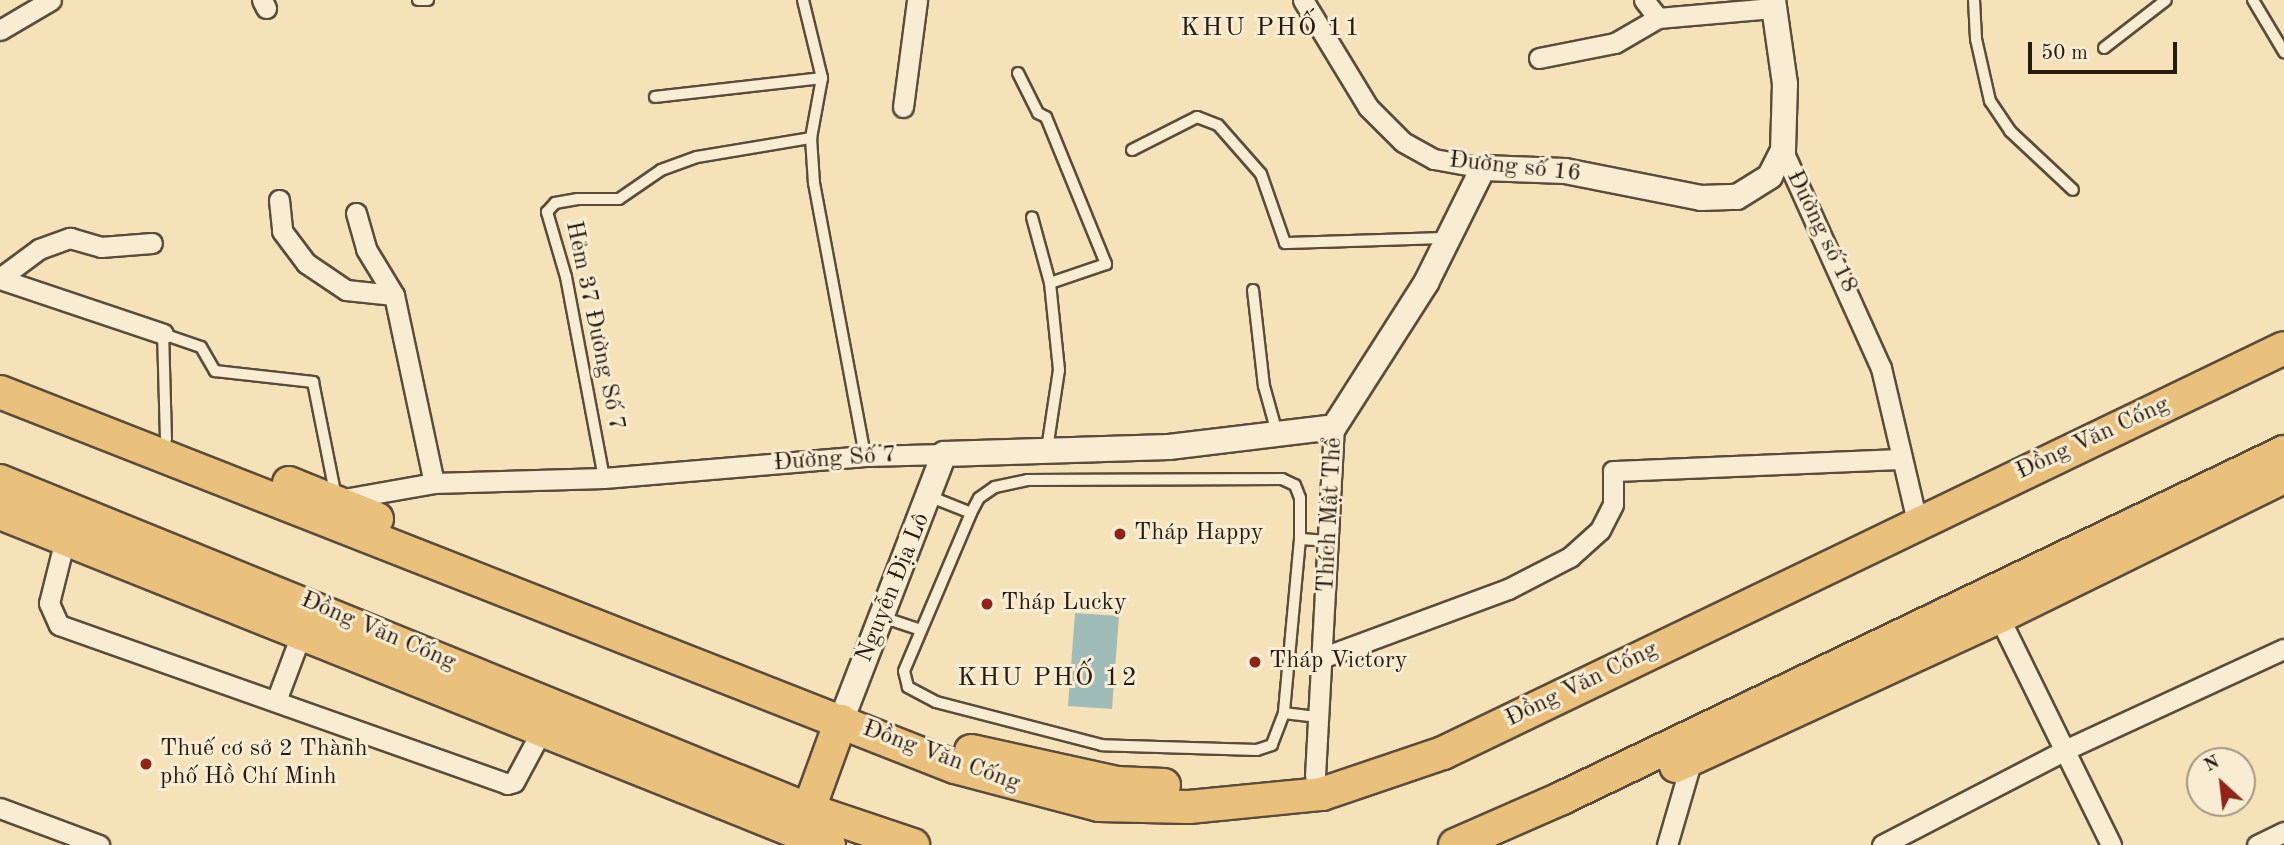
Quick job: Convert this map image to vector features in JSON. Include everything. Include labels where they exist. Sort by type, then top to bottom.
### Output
[{"type":"main road","name":"Đồng Văn Cống","points":[[841,721],[884,724],[986,757],[1117,783],[1219,786],[1315,776],[1380,758],[1470,724],[2284,332]]},
{"type":"main road","name":"Đồng Văn Cống","points":[[0,371],[589,620],[955,767],[1099,805],[1189,807],[1322,794],[1443,753],[2284,348]]},
{"type":"main road","name":"Đồng Văn Cống","points":[[0,392],[332,511]]},
{"type":"main road","points":[[1503,845],[1690,747],[2284,452]]},
{"type":"main road","points":[[1455,845],[1999,617],[2107,560],[2284,477]]},
{"type":"main road","name":"Đồng Văn Cống","points":[[0,481],[71,525],[548,717],[829,845]]},
{"type":"main road","name":"Đồng Văn Cống","points":[[0,513],[71,525]]},
{"type":"main road","points":[[801,830],[841,721]]},
{"type":"main road","name":"Đồng Văn Cống","points":[[801,830],[913,845]]},
{"type":"street","points":[[0,30],[51,0]]},
{"type":"street","points":[[903,107],[917,0]]},
{"type":"street","name":"Đường số 16","points":[[1303,0],[1368,107],[1403,142],[1434,159],[1483,168],[1566,171],[1701,198],[1737,197],[1770,176],[1783,151]]},
{"type":"street","points":[[1644,0],[1658,18]]},
{"type":"street","points":[[1539,58],[1615,43],[1658,18],[1773,4]]},
{"type":"street","name":"Đường số 18","points":[[1773,4],[1785,84],[1783,151],[1881,368],[1914,509]]},
{"type":"street","name":"Thích Mật Thể","points":[[1315,776],[1324,657],[1334,428],[1374,370],[1483,168]]},
{"type":"street","points":[[279,200],[282,231],[306,263],[346,290],[394,295]]},
{"type":"street","points":[[356,213],[366,249],[394,295],[433,483]]},
{"type":"street","points":[[0,278],[39,249],[70,238],[101,247],[152,243]]},
{"type":"street","points":[[0,278],[163,334]]},
{"type":"street","name":"Đường Số 7","points":[[332,511],[433,483],[604,478],[865,456],[1169,447],[1278,437],[1334,428]]},
{"type":"street","name":"Nguyễn Địa Lô","points":[[841,721],[931,497],[944,454]]},
{"type":"street","points":[[1324,657],[1508,589],[1570,557],[1604,522],[1613,504],[1613,471],[1902,458]]},
{"type":"street","points":[[71,525],[49,603],[59,625],[506,783],[514,782],[548,717]]},
{"type":"street","points":[[1999,617],[2111,845]]},
{"type":"street","points":[[276,701],[307,618]]},
{"type":"street","points":[[1882,845],[2065,750],[2284,649]]},
{"type":"street","points":[[1667,845],[1690,747]]},
{"type":"street","points":[[0,808],[99,845]]},
{"type":"street","points":[[2257,845],[2284,832]]},
{"type":"lane","points":[[418,0],[428,0]]},
{"type":"lane","points":[[803,0],[822,78],[811,138],[814,183],[865,456]]},
{"type":"lane","points":[[1974,0],[1976,39],[1990,101],[2010,131],[2073,190]]},
{"type":"lane","points":[[2104,48],[2166,0]]},
{"type":"lane","points":[[2253,0],[2284,52]]},
{"type":"lane","points":[[1018,73],[1038,113],[1046,117],[1106,264],[1050,283]]},
{"type":"lane","points":[[655,97],[822,78]]},
{"type":"lane","points":[[1132,150],[1197,117],[1218,125],[1261,174],[1285,243],[1447,238]]},
{"type":"lane","name":"Hẻm 37 Đường Số 7","points":[[604,478],[566,277],[547,212],[555,204],[578,199],[619,199],[661,170],[697,157],[811,138]]},
{"type":"lane","points":[[1032,217],[1050,283],[1059,370],[1047,449]]},
{"type":"lane","points":[[1253,290],[1264,386],[1278,437]]},
{"type":"lane","points":[[166,439],[163,334],[201,347],[215,371],[313,382],[332,511]]},
{"type":"lane","points":[[1282,479],[1295,485],[1300,498],[1300,539],[1284,713],[1278,737],[1272,745],[1257,750],[1102,745],[915,693],[904,671],[971,513],[979,498],[995,487],[1017,481],[1282,479]]},
{"type":"lane","points":[[931,497],[971,513]]},
{"type":"lane","points":[[1300,539],[1330,541]]},
{"type":"lane","points":[[881,617],[921,630]]},
{"type":"lane","points":[[1284,713],[1318,717]]},
{"type":"water","points":[[1075,613],[1119,616],[1112,709],[1068,706]]},
{"type":"place","name":"Tháp Happy","points":[[1120,534]]},
{"type":"place","name":"Tháp Lucky","points":[[987,604]]},
{"type":"place","name":"Tháp Victory","points":[[1255,662]]},
{"type":"place","name":"Thuế cơ sở 2 Thành phố Hồ Chí Minh","points":[[146,764]]},
{"type":"district","name":"KHU PHỐ 11","points":[[1271,29]]},
{"type":"district","name":"KHU PHỐ 12","points":[[1048,679]]}]
